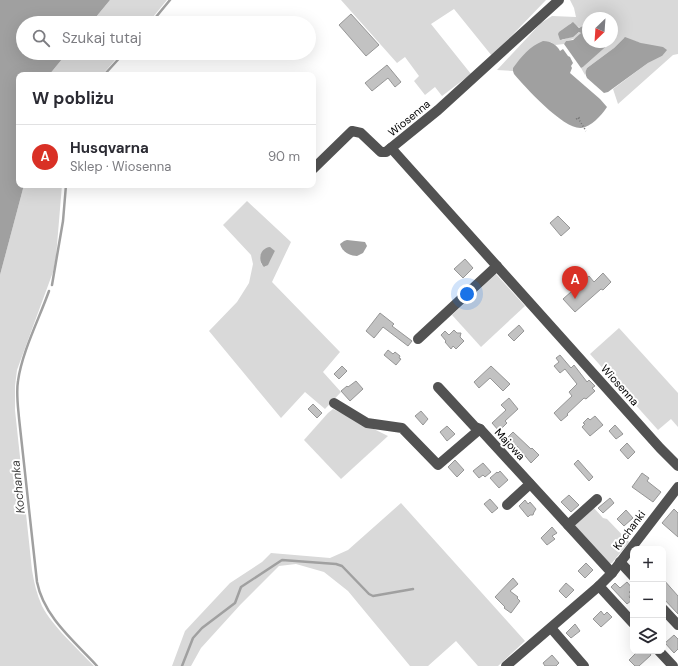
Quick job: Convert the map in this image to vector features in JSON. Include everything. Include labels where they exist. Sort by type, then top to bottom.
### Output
[{"type":"street","name":"Wiosenna","points":[[559,0],[438,110],[391,148],[677,462]]},
{"type":"street","points":[[316,166],[352,132],[361,133],[381,152],[386,152],[391,148]]},
{"type":"street","points":[[418,339],[497,266]]},
{"type":"street","points":[[438,387],[475,427],[480,429]]},
{"type":"street","name":"Majowa","points":[[334,403],[367,423],[402,428],[438,465],[480,429],[612,573]]},
{"type":"street","points":[[507,504],[530,484]]},
{"type":"street","name":"Kochanki","points":[[506,666],[612,573],[678,487]]},
{"type":"street","points":[[568,526],[597,499]]},
{"type":"street","points":[[620,562],[630,573]]},
{"type":"street","points":[[599,586],[630,620]]},
{"type":"street","points":[[666,612],[678,626]]},
{"type":"street","points":[[551,628],[584,666]]},
{"type":"street","points":[[662,654],[673,666]]},
{"type":"path","points":[[578,118],[586,131]]},
{"type":"shaded area","points":[[0,0],[110,0],[97,16],[16,16],[16,60],[61,60],[51,72],[16,72],[16,188],[23,188],[0,275]]},
{"type":"shaded area","points":[[110,0],[167,0],[154,16],[97,16]]},
{"type":"shaded area","points":[[341,0],[546,0],[492,56],[454,9],[431,24],[471,74],[442,96],[435,87],[425,95],[414,81],[419,76],[405,57],[397,63]]},
{"type":"shaded area","points":[[570,0],[678,0],[678,54],[673,55],[618,104],[613,89],[648,63],[662,56],[641,43],[624,38],[618,44],[618,12],[582,12],[582,27],[581,28],[571,23],[566,29],[562,30],[562,40],[580,32],[580,35],[566,41],[564,44],[555,45],[551,42],[513,68],[513,71],[497,70],[541,23],[552,16],[576,17]]},
{"type":"shaded area","points":[[573,22],[579,28],[582,26],[582,48],[604,48],[581,68],[564,44],[566,41],[573,40],[581,33],[579,32],[573,37],[560,40],[558,34]]},
{"type":"shaded area","points":[[625,37],[641,43],[663,47],[667,50],[662,56],[648,63],[608,92],[604,93],[587,78],[586,69],[614,48],[618,48],[618,44]]},
{"type":"shaded area","points":[[543,41],[553,44],[560,51],[563,49],[573,63],[570,73],[607,107],[599,117],[588,126],[581,128],[564,122],[545,106],[514,74],[513,68],[523,56],[534,46]]},
{"type":"shaded area","points":[[604,48],[614,48],[587,68],[585,75],[581,68]]},
{"type":"shaded area","points":[[61,60],[115,60],[105,72],[51,72]]},
{"type":"shaded area","points":[[23,188],[62,188],[56,257],[53,272],[17,370],[15,410],[32,570],[39,598],[47,614],[59,630],[94,666],[0,666],[0,275]]},
{"type":"shaded area","points":[[247,201],[291,242],[272,282],[340,352],[323,372],[341,392],[325,409],[305,392],[281,418],[209,331],[237,302],[249,283],[253,264],[251,255],[223,225]],"holes":[[[263,251],[275,251],[265,267],[261,264],[260,257]]]},
{"type":"shaded area","points":[[347,240],[365,242],[367,246],[363,253],[357,256],[352,255],[344,251],[340,244]]},
{"type":"shaded area","points":[[270,247],[275,251],[268,265],[264,267],[260,258],[262,252]]},
{"type":"shaded area","points":[[496,274],[525,306],[481,347],[452,315]]},
{"type":"shaded area","points":[[619,328],[678,393],[678,427],[671,419],[658,430],[590,354]]},
{"type":"shaded area","points":[[333,409],[388,436],[341,479],[304,440]]},
{"type":"shaded area","points":[[401,503],[525,641],[498,666],[478,666],[456,641],[428,666],[410,666],[348,591],[324,572],[296,564],[279,566],[241,604],[201,648],[191,666],[172,666],[185,631],[230,583],[262,562],[271,553],[330,558],[348,550]]},
{"type":"shaded area","points":[[593,507],[629,542],[612,563],[608,564],[575,526],[575,523]]},
{"type":"building","points":[[351,14],[379,45],[366,56],[339,25]]},
{"type":"building","points":[[387,65],[401,82],[395,87],[388,78],[372,91],[365,83]]},
{"type":"building","points":[[558,216],[570,228],[561,236],[550,223]]},
{"type":"building","points":[[465,259],[473,268],[463,278],[454,269]]},
{"type":"building","points":[[603,273],[611,282],[575,312],[563,299],[589,276],[594,282]]},
{"type":"building","points":[[380,313],[394,324],[392,326],[412,341],[408,346],[383,327],[374,338],[366,331]]},
{"type":"building","points":[[519,325],[524,331],[514,341],[508,335]]},
{"type":"building","points":[[454,330],[457,333],[461,333],[460,337],[464,341],[456,349],[453,346],[451,349],[441,335],[445,331],[449,335]]},
{"type":"building","points":[[388,350],[393,354],[395,352],[400,356],[399,358],[401,359],[396,365],[384,355]]},
{"type":"building","points":[[560,355],[571,368],[574,365],[587,382],[589,380],[595,386],[592,388],[595,391],[586,399],[584,398],[561,421],[554,413],[572,396],[569,392],[577,384],[565,369],[560,373],[554,366],[559,362],[556,358]]},
{"type":"building","points":[[342,366],[347,371],[339,379],[334,374]]},
{"type":"building","points":[[491,366],[510,384],[503,391],[490,378],[479,388],[474,382]]},
{"type":"building","points":[[356,381],[363,389],[350,401],[341,391]]},
{"type":"building","points":[[509,398],[518,409],[505,421],[507,423],[499,431],[492,423],[506,410],[501,405]]},
{"type":"building","points":[[313,404],[322,413],[317,418],[308,409]]},
{"type":"building","points":[[421,411],[428,419],[423,425],[415,416]]},
{"type":"building","points":[[595,416],[603,425],[590,436],[582,427],[585,424],[583,423],[588,418],[590,420]]},
{"type":"building","points":[[615,425],[623,434],[616,439],[609,431]]},
{"type":"building","points":[[447,426],[455,434],[447,441],[440,432]]},
{"type":"building","points":[[513,432],[539,455],[531,463],[517,446],[516,447],[507,438]]},
{"type":"building","points":[[627,443],[635,452],[628,459],[620,450]]},
{"type":"building","points":[[455,460],[464,470],[457,477],[448,467]]},
{"type":"building","points":[[578,460],[593,477],[589,481],[574,464]]},
{"type":"building","points":[[483,463],[491,472],[485,477],[483,475],[479,478],[473,471]]},
{"type":"building","points":[[500,471],[508,480],[499,488],[490,478]]},
{"type":"building","points":[[642,473],[649,478],[647,481],[661,492],[653,502],[632,487]]},
{"type":"building","points":[[569,495],[579,505],[571,512],[561,502]]},
{"type":"building","points":[[610,498],[614,503],[603,513],[598,508]]},
{"type":"building","points":[[490,499],[498,508],[492,513],[484,504]]},
{"type":"building","points":[[525,500],[528,504],[530,502],[536,509],[533,515],[528,517],[519,506]]},
{"type":"building","points":[[674,509],[678,513],[678,537],[662,523]]},
{"type":"building","points":[[626,510],[633,518],[624,526],[617,519]]},
{"type":"building","points":[[552,527],[557,533],[552,536],[555,539],[547,545],[541,538]]},
{"type":"building","points":[[586,563],[593,570],[585,578],[578,571]]},
{"type":"building","points":[[513,578],[518,584],[510,591],[518,597],[517,598],[520,601],[511,613],[504,608],[505,607],[495,597]]},
{"type":"building","points":[[627,582],[630,586],[630,602],[627,604],[611,587],[615,583],[620,588]]},
{"type":"building","points":[[666,582],[678,596],[678,614],[666,601]]},
{"type":"building","points":[[566,583],[574,590],[566,598],[559,591]]},
{"type":"building","points":[[601,611],[604,615],[607,612],[612,617],[601,627],[593,619]]},
{"type":"building","points":[[575,624],[580,631],[571,638],[566,633]]},
{"type":"building","points":[[674,635],[678,639],[678,649],[674,653],[666,642]]},
{"type":"building","points":[[635,654],[651,655],[639,666],[635,666],[629,660]]},
{"type":"building","points":[[552,655],[559,663],[556,666],[545,666],[543,663]]},
{"type":"waterway","name":"Kochanka","points":[[157,16],[170,0]]},
{"type":"waterway","name":"Kochanka","points":[[107,72],[118,60]]},
{"type":"waterway","name":"Kochanka","points":[[52,285],[63,221],[66,188]]},
{"type":"waterway","name":"Kochanka","points":[[49,291],[23,359],[17,390],[37,582],[46,606],[53,617],[61,628],[97,666]]},
{"type":"waterway","points":[[182,666],[193,638],[202,628],[235,603],[241,587],[282,560],[336,564],[342,566],[369,594],[373,596],[413,589]]},
{"type":"place","name":"Husqvarna","points":[[575,299]]}]
